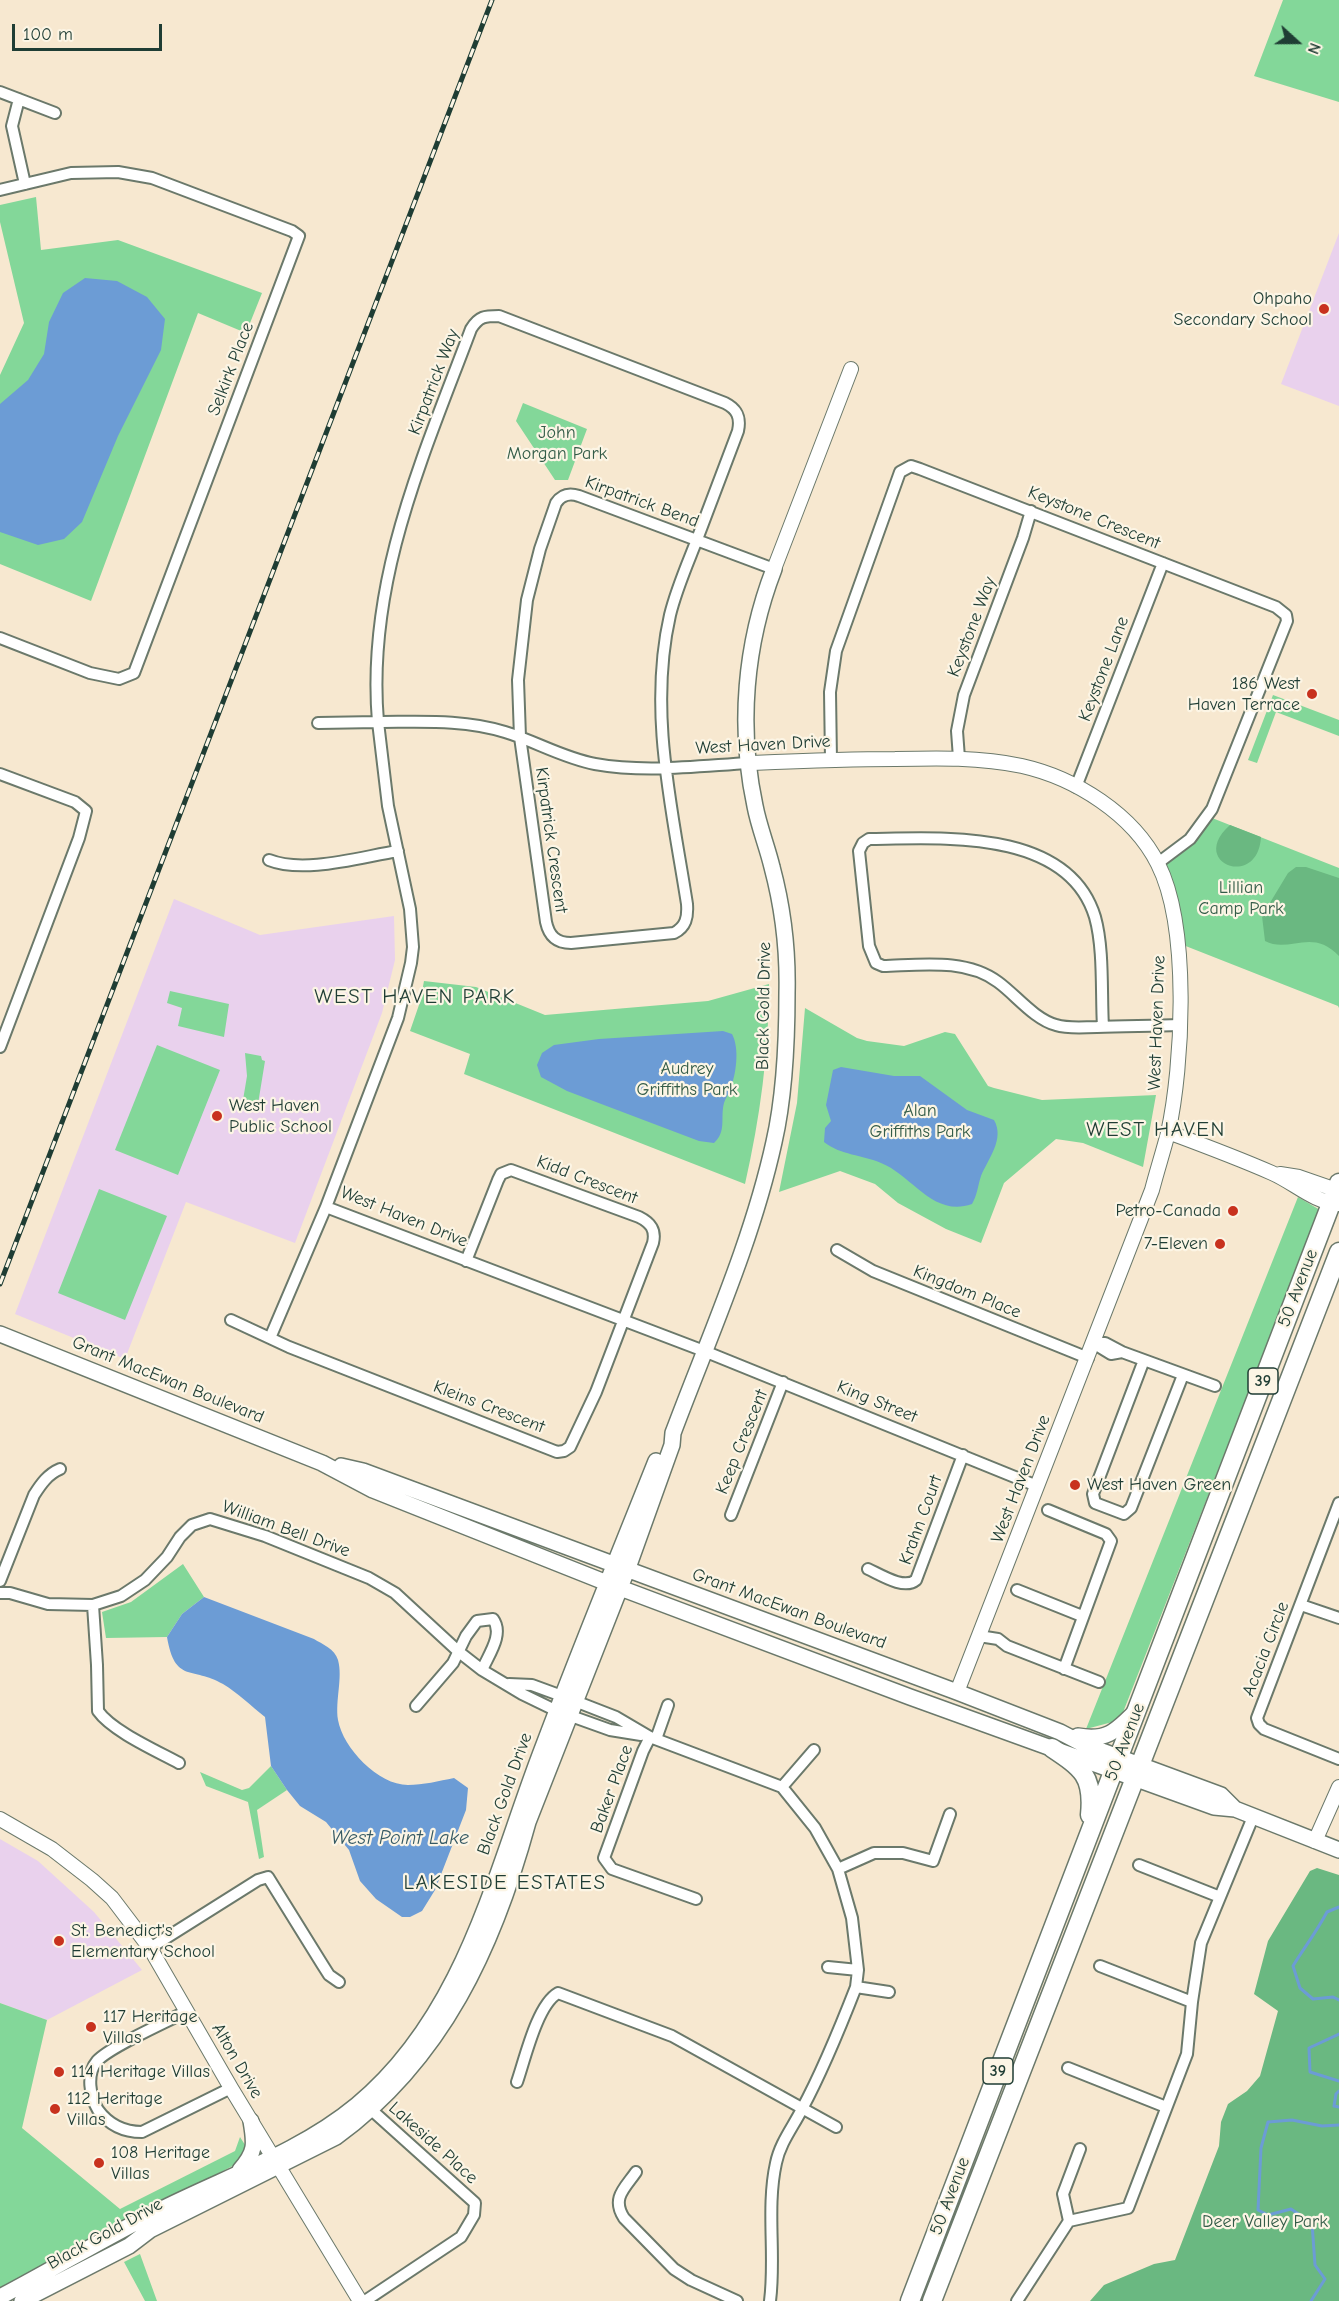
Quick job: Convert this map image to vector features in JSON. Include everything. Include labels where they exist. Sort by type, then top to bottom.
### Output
[{"type":"main road","name":"Black Gold Drive","points":[[22,2301],[129,2246],[150,2230],[276,2162],[336,2137],[366,2105],[414,2046],[435,2015],[461,1968],[621,1567],[661,1448],[673,1433],[745,1244],[775,1139],[783,1071],[787,992],[785,940],[777,887],[754,804],[747,728],[749,659],[759,613],[774,569]]},
{"type":"main road","name":"50 Avenue","points":[[910,2301],[1337,1194]]},
{"type":"main road","name":"50 Avenue","points":[[932,2301],[1059,1968],[1339,1252]]},
{"type":"main road","name":"Grant MacEwan Boulevard","points":[[0,1334],[322,1463],[373,1490],[613,1585],[910,1697],[1056,1740]]},
{"type":"main road","name":"Grant MacEwan Boulevard","points":[[322,1463],[363,1471],[957,1692],[1056,1740],[1137,1772],[1221,1795],[1235,1809],[1339,1850]]},
{"type":"main road","points":[[1056,1740],[1106,1737],[1119,1729],[1137,1711]]},
{"type":"main road","points":[[1056,1740],[1078,1766],[1090,1786],[1091,1802],[1086,1840]]},
{"type":"main road","points":[[238,2173],[254,2149],[251,2121]]},
{"type":"main road","name":"Black Gold Drive","points":[[0,2297],[159,2210],[238,2173],[276,2162]]},
{"type":"street","points":[[0,92],[55,113]]},
{"type":"street","points":[[20,99],[12,126],[25,184]]},
{"type":"street","name":"Selkirk Place","points":[[0,190],[71,173],[118,171],[152,178],[292,231],[299,236],[135,673],[119,679],[90,674],[0,638]]},
{"type":"street","name":"Kirpatrick Way","points":[[378,722],[376,643],[390,564],[412,484],[471,329],[477,319],[485,316],[499,316],[731,406],[738,417],[738,431],[697,539]]},
{"type":"street","points":[[774,569],[851,369]]},
{"type":"street","name":"Keystone Crescent","points":[[831,760],[830,692],[836,651],[900,472],[911,466],[1276,607],[1286,615],[1287,621],[1212,809],[1190,839],[1158,863]]},
{"type":"street","name":"Kirpatrick Bend","points":[[520,737],[518,680],[527,600],[552,511],[560,498],[568,494],[579,496],[774,569]]},
{"type":"street","name":"Keystone Way","points":[[959,758],[957,731],[964,695],[1031,511]]},
{"type":"street","name":"Kirpatrick Crescent","points":[[520,737],[547,927],[553,938],[563,943],[666,935],[684,926],[688,912],[661,735],[663,655],[670,612],[697,539]]},
{"type":"street","name":"Keystone Lane","points":[[1076,787],[1163,563]]},
{"type":"street","points":[[318,723],[378,722]]},
{"type":"street","name":"West Haven Drive","points":[[704,1351],[326,1207],[398,1018],[408,982],[413,947],[409,899],[388,806],[378,722],[467,724],[520,737],[592,763],[631,769],[831,760],[959,758],[1022,766],[1050,775],[1100,800],[1140,837],[1158,863],[1170,893],[1176,920],[1180,980],[1175,1085],[1168,1132],[1152,1190],[957,1692]]},
{"type":"street","points":[[0,774],[75,802],[86,811],[79,838],[0,1047]]},
{"type":"street","points":[[1103,1027],[1095,918],[1085,894],[1059,867],[1034,855],[989,841],[944,837],[869,839],[862,843],[860,850],[869,946],[876,963],[883,966],[938,965],[970,968],[997,981],[1044,1020],[1054,1025],[1103,1027],[1179,1025]]},
{"type":"street","points":[[268,860],[281,865],[303,866],[398,851]]},
{"type":"street","points":[[1168,1132],[1275,1174],[1296,1188],[1337,1194]]},
{"type":"street","name":"Kidd Crescent","points":[[466,1261],[498,1180],[501,1174],[511,1170],[639,1217],[649,1223],[655,1234],[623,1322]]},
{"type":"street","points":[[270,1338],[326,1207]]},
{"type":"street","name":"Kingdom Place","points":[[837,1250],[873,1271],[1088,1358]]},
{"type":"street","name":"Kleins Crescent","points":[[231,1320],[270,1338],[557,1452],[570,1447],[596,1392],[623,1322]]},
{"type":"street","points":[[1094,1343],[1111,1354],[1122,1352],[1215,1386]]},
{"type":"street","name":"King Street","points":[[704,1351],[1038,1486]]},
{"type":"street","points":[[1144,1360],[1093,1494],[1095,1503],[1124,1514],[1131,1508],[1183,1375]]},
{"type":"street","name":"Keep Crescent","points":[[731,1515],[783,1382]]},
{"type":"street","name":"Krahn Court","points":[[868,1569],[905,1584],[912,1584],[916,1580],[963,1455]]},
{"type":"street","points":[[0,1581],[34,1495],[53,1472],[60,1470]]},
{"type":"street","name":"Acacia Circle","points":[[1339,1503],[1257,1718],[1264,1729],[1339,1759]]},
{"type":"street","points":[[1048,1510],[1106,1534],[1111,1541],[1064,1669]]},
{"type":"street","name":"William Bell Drive","points":[[0,1593],[10,1593],[48,1604],[93,1605],[121,1596],[145,1580],[192,1525],[210,1519],[265,1536],[369,1578],[395,1593],[482,1670],[509,1684],[531,1685],[566,1706],[616,1717],[653,1738],[782,1786]]},
{"type":"street","points":[[1017,1590],[1082,1617]]},
{"type":"street","points":[[93,1605],[98,1672],[98,1711],[108,1721],[148,1748],[179,1763]]},
{"type":"street","points":[[1301,1605],[1339,1618]]},
{"type":"street","points":[[416,1706],[453,1663],[466,1636],[477,1621],[493,1619],[498,1630],[497,1635],[482,1670]]},
{"type":"street","points":[[979,1636],[988,1644],[1007,1646],[1099,1682]]},
{"type":"street","points":[[653,1738],[668,1705]]},
{"type":"street","name":"Baker Place","points":[[653,1738],[643,1751],[604,1858],[612,1869],[696,1899]]},
{"type":"street","points":[[770,2301],[776,2164],[784,2140],[803,2109],[856,1987],[858,1970],[852,1918],[838,1869],[814,1828],[782,1786],[814,1750]]},
{"type":"street","points":[[1315,1841],[1339,1787]]},
{"type":"street","points":[[838,1869],[874,1853],[903,1853],[933,1861],[950,1814]]},
{"type":"street","points":[[1017,2301],[1069,2221],[1128,2208],[1187,2054],[1192,2002],[1202,1943],[1253,1817]]},
{"type":"street","name":"Alton Drive","points":[[0,1819],[52,1849],[92,1880],[111,1898],[150,1948],[231,2088],[360,2301]]},
{"type":"street","points":[[1139,1865],[1220,1897]]},
{"type":"street","points":[[150,1948],[258,1880],[267,1877],[329,1975],[339,1982]]},
{"type":"street","points":[[1100,1966],[1192,2002]]},
{"type":"street","points":[[828,1967],[858,1970]]},
{"type":"street","points":[[856,1987],[889,1992]]},
{"type":"street","points":[[517,2082],[542,2011],[558,1993],[672,2036],[836,2127]]},
{"type":"street","points":[[187,2011],[97,2061],[91,2082],[95,2105],[115,2127],[142,2132],[231,2088]]},
{"type":"street","points":[[1068,2068],[1166,2108]]},
{"type":"street","name":"Lakeside Place","points":[[365,2301],[460,2236],[474,2215],[475,2209],[475,2203],[366,2105]]},
{"type":"street","points":[[1069,2221],[1063,2194],[1080,2149]]},
{"type":"street","points":[[636,2172],[618,2199],[619,2210],[624,2218],[674,2269],[691,2280],[737,2301]]},
{"type":"shaded area","name":"Ohpaho Secondary School","points":[[1339,233],[1339,406],[1281,384]]},
{"type":"shaded area","name":"West Haven Public School","points":[[174,899],[260,935],[394,916],[395,960],[382,1013],[295,1243],[186,1202],[125,1359],[15,1314]]},
{"type":"shaded area","name":"St. Benedict's Elementary School","points":[[0,1839],[38,1861],[94,1912],[142,1970],[47,2020],[0,2003]]},
{"type":"green space","points":[[1283,0],[1339,0],[1339,102],[1254,76]]},
{"type":"green space","points":[[36,197],[41,250],[118,240],[262,293],[246,333],[198,313],[91,601],[0,564],[0,375],[24,323],[0,222],[0,205]]},
{"type":"green space","name":"John Morgan Park","points":[[523,403],[587,429],[568,480],[555,480],[516,421]]},
{"type":"green space","points":[[1273,695],[1339,720],[1339,736],[1276,712],[1257,763],[1248,760]]},
{"type":"green space","name":"Lillian Camp Park","points":[[1207,816],[1339,868],[1339,1008],[1178,943],[1158,863]]},
{"type":"green space","points":[[1230,825],[1261,837],[1257,853],[1249,863],[1239,867],[1228,865],[1220,859],[1216,850],[1219,839]]},
{"type":"green space","points":[[1296,867],[1306,867],[1339,878],[1339,956],[1319,943],[1283,945],[1265,941],[1262,916],[1288,873]]},
{"type":"green space","name":"Audrey Griffiths Park","points":[[424,981],[476,987],[545,1015],[708,1001],[769,984],[763,1085],[745,1184],[464,1074],[470,1054],[410,1031],[420,1002]]},
{"type":"green space","points":[[170,991],[229,1004],[224,1037],[178,1026],[182,1008],[167,1003]]},
{"type":"green space","name":"Alan Griffiths Park","points":[[805,1008],[857,1038],[867,1041],[904,1046],[945,1032],[955,1034],[988,1086],[1042,1100],[1156,1095],[1143,1167],[1083,1143],[1056,1139],[1004,1183],[981,1243],[946,1229],[898,1203],[875,1184],[840,1171],[779,1192],[797,1103]]},
{"type":"green space","points":[[157,1045],[220,1070],[178,1175],[115,1150]]},
{"type":"green space","points":[[245,1053],[261,1056],[265,1061],[258,1104],[243,1100],[247,1076]]},
{"type":"green space","points":[[99,1189],[167,1216],[125,1320],[58,1293]]},
{"type":"green space","points":[[1298,1197],[1320,1210],[1120,1720],[1086,1729]]},
{"type":"green space","points":[[183,1564],[204,1597],[182,1614],[167,1637],[106,1638],[102,1612],[131,1602]]},
{"type":"green space","points":[[271,1766],[287,1790],[257,1810],[264,1857],[259,1859],[248,1802],[206,1786],[200,1772],[242,1790],[249,1788]]},
{"type":"green space","name":"Deer Valley Park","points":[[1317,1868],[1339,1875],[1339,2301],[1090,2301],[1104,2285],[1154,2264],[1175,2260],[1219,2146],[1221,2122],[1228,2104],[1247,2091],[1260,2076],[1278,2011],[1254,1994],[1268,1941],[1310,1871]]},
{"type":"green space","points":[[0,2003],[47,2020],[22,2128],[120,2209],[235,2151],[240,2137],[247,2148],[238,2163],[0,2290]]},
{"type":"green space","points":[[140,2254],[157,2301],[145,2301],[124,2262]]},
{"type":"water","points":[[85,278],[117,281],[147,297],[165,319],[161,350],[118,436],[82,522],[64,539],[38,545],[0,532],[0,404],[28,380],[44,354],[49,322],[63,293]]},
{"type":"water","points":[[723,1031],[732,1034],[736,1047],[736,1062],[732,1084],[724,1103],[722,1129],[714,1143],[699,1141],[567,1091],[541,1077],[537,1065],[542,1053],[554,1045],[599,1039]]},
{"type":"water","points":[[841,1067],[894,1076],[920,1076],[967,1110],[994,1120],[998,1134],[997,1142],[981,1176],[972,1204],[958,1207],[934,1200],[903,1176],[881,1163],[837,1150],[824,1142],[825,1128],[831,1121],[826,1105],[833,1070]]},
{"type":"water","name":"West Point Lake","points":[[204,1597],[314,1639],[334,1653],[339,1667],[337,1712],[341,1731],[354,1753],[374,1772],[385,1779],[408,1785],[454,1778],[468,1788],[466,1810],[435,1890],[422,1911],[410,1917],[402,1917],[376,1899],[360,1881],[349,1850],[326,1822],[300,1806],[271,1766],[265,1717],[223,1684],[186,1671],[175,1662],[167,1637],[182,1614]]},
{"type":"waterway","points":[[1339,1907],[1327,1912],[1293,1966],[1300,1988],[1313,1999],[1333,1997],[1339,2000]]},
{"type":"waterway","points":[[1339,2034],[1309,2048],[1310,2072],[1339,2081]]},
{"type":"waterway","points":[[1339,2091],[1336,2094],[1334,2106],[1339,2107]]},
{"type":"waterway","points":[[1311,2301],[1325,2279],[1315,2265],[1312,2223],[1291,2209],[1268,2215],[1258,2210],[1261,2148],[1268,2122],[1292,2120],[1322,2126],[1339,2125]]},
{"type":"railway","points":[[0,1284],[492,0]]},
{"type":"place","name":"Ohpaho Secondary School","points":[[1324,309]]},
{"type":"place","name":"186 West Haven Terrace","points":[[1312,694]]},
{"type":"place","name":"West Haven Public School","points":[[217,1116]]},
{"type":"place","name":"Petro-Canada","points":[[1233,1211]]},
{"type":"place","name":"7-Eleven","points":[[1220,1244]]},
{"type":"place","name":"West Haven Green","points":[[1075,1485]]},
{"type":"place","name":"St. Benedict's Elementary School","points":[[59,1941]]},
{"type":"place","name":"117 Heritage Villas","points":[[91,2027]]},
{"type":"place","name":"114 Heritage Villas","points":[[59,2072]]},
{"type":"place","name":"112 Heritage Villas","points":[[55,2109]]},
{"type":"place","name":"108 Heritage Villas","points":[[99,2163]]},
{"type":"district","name":"WEST HAVEN PARK","points":[[415,997]]},
{"type":"district","name":"WEST HAVEN","points":[[1156,1130]]},
{"type":"district","name":"LAKESIDE ESTATES","points":[[505,1883]]}]
